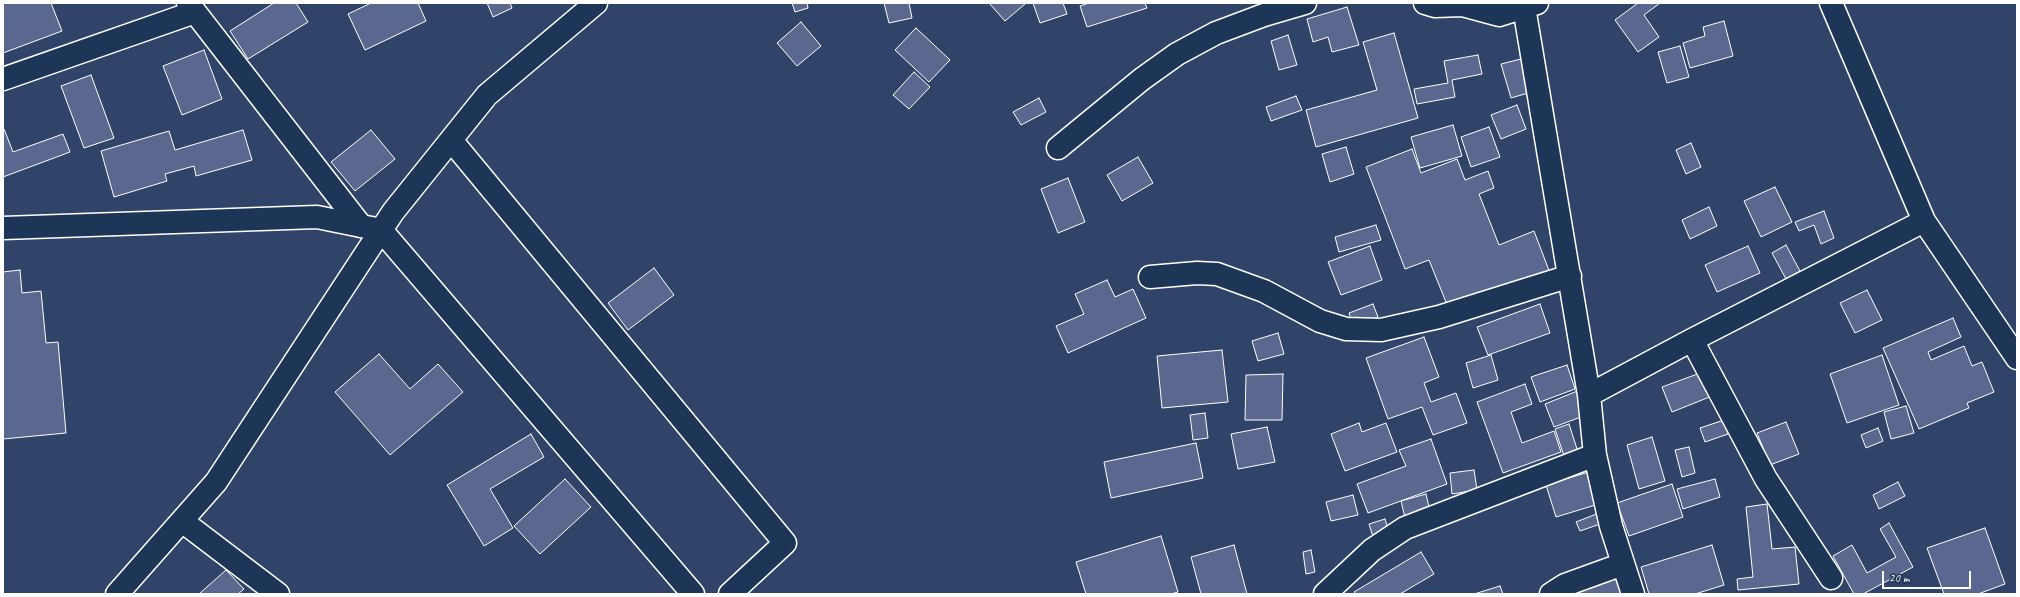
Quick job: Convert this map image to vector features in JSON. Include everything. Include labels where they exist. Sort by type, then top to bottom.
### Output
[{"type":"street","points":[[117,594],[216,482],[371,228],[393,212],[487,95],[596,3]]},
{"type":"street","points":[[1058,148],[1142,79],[1178,54],[1262,9],[1305,3]]},
{"type":"street","points":[[1425,3],[1435,6],[1462,5],[1499,15],[1531,5],[1570,276],[1589,395],[1595,456],[1610,526],[1633,594]]},
{"type":"street","points":[[1831,3],[1924,221],[2017,358]]},
{"type":"street","points":[[3,79],[191,7],[371,228],[693,594]]},
{"type":"street","points":[[451,140],[784,543],[730,594]]},
{"type":"street","points":[[3,228],[317,217],[371,228]]},
{"type":"street","points":[[1589,395],[1692,340],[1924,221]]},
{"type":"street","points":[[1150,277],[1197,273],[1217,274],[1264,291],[1320,321],[1346,329],[1381,330],[1439,317],[1570,276]]},
{"type":"street","points":[[1692,340],[1766,479],[1831,578]]},
{"type":"street","points":[[1325,594],[1372,550],[1405,528],[1595,456]]},
{"type":"street","points":[[182,520],[278,594]]},
{"type":"street","points":[[1551,594],[1566,585],[1623,564]]},
{"type":"building","points":[[3,3],[51,3],[62,31],[3,53]]},
{"type":"building","points":[[274,3],[296,3],[308,22],[248,59],[230,31]]},
{"type":"building","points":[[371,3],[418,3],[426,21],[365,50],[348,14]]},
{"type":"building","points":[[487,3],[510,3],[512,8],[493,17]]},
{"type":"building","points":[[792,3],[807,3],[808,8],[795,12]]},
{"type":"building","points":[[884,3],[909,3],[912,18],[889,23]]},
{"type":"building","points":[[989,3],[1024,3],[1025,4],[1005,21]]},
{"type":"building","points":[[1033,3],[1063,3],[1067,14],[1040,23]]},
{"type":"building","points":[[1089,3],[1145,3],[1147,8],[1087,27],[1080,6]]},
{"type":"building","points":[[1638,3],[1660,3],[1644,15],[1659,37],[1638,52],[1615,20]]},
{"type":"building","points":[[1347,7],[1359,45],[1332,52],[1328,37],[1313,42],[1307,19]]},
{"type":"building","points":[[1724,21],[1733,56],[1690,68],[1683,43],[1705,36],[1703,27]]},
{"type":"building","points":[[801,22],[821,46],[797,66],[777,43]]},
{"type":"building","points":[[916,28],[950,60],[929,82],[895,50]]},
{"type":"building","points":[[1394,33],[1418,118],[1316,147],[1306,110],[1377,90],[1363,42]]},
{"type":"building","points":[[1288,35],[1297,65],[1279,70],[1271,41]]},
{"type":"building","points":[[1680,46],[1689,77],[1667,83],[1658,52]]},
{"type":"building","points":[[204,50],[222,99],[182,115],[163,66]]},
{"type":"building","points":[[1478,55],[1482,74],[1452,80],[1455,97],[1417,104],[1414,89],[1448,83],[1444,61]]},
{"type":"building","points":[[1525,58],[1535,91],[1511,98],[1501,64]]},
{"type":"building","points":[[914,72],[930,87],[909,109],[893,95]]},
{"type":"building","points":[[91,75],[114,138],[84,148],[61,86]]},
{"type":"building","points":[[1296,96],[1302,110],[1271,121],[1266,107]]},
{"type":"building","points":[[1039,98],[1046,112],[1021,125],[1013,112]]},
{"type":"building","points":[[1517,105],[1526,129],[1501,139],[1491,115]]},
{"type":"building","points":[[1453,125],[1462,156],[1420,168],[1411,137]]},
{"type":"building","points":[[1489,127],[1500,157],[1471,167],[1461,137]]},
{"type":"building","points":[[3,129],[13,152],[63,134],[70,152],[3,177]]},
{"type":"building","points":[[243,130],[252,160],[196,176],[194,166],[165,174],[167,181],[114,197],[101,151],[169,131],[175,150]]},
{"type":"building","points":[[371,130],[395,159],[355,191],[331,162]]},
{"type":"building","points":[[1691,143],[1701,167],[1686,174],[1676,150]]},
{"type":"building","points":[[1346,147],[1354,174],[1330,182],[1322,154]]},
{"type":"building","points":[[1412,149],[1421,173],[1457,159],[1465,180],[1488,171],[1494,188],[1479,194],[1499,245],[1534,231],[1550,273],[1450,312],[1429,260],[1405,269],[1366,167]]},
{"type":"building","points":[[1138,157],[1153,183],[1122,201],[1107,175]]},
{"type":"building","points":[[1068,178],[1085,222],[1058,233],[1041,189]]},
{"type":"building","points":[[1775,187],[1792,222],[1761,237],[1744,201]]},
{"type":"building","points":[[1709,207],[1717,226],[1690,239],[1682,220]]},
{"type":"building","points":[[1824,211],[1834,238],[1821,244],[1814,225],[1799,231],[1795,222]]},
{"type":"building","points":[[1376,225],[1381,240],[1339,252],[1335,237]]},
{"type":"building","points":[[1786,245],[1800,271],[1786,279],[1772,253]]},
{"type":"building","points":[[1370,246],[1382,280],[1341,295],[1328,262]]},
{"type":"building","points":[[1748,246],[1760,273],[1717,292],[1705,265]]},
{"type":"building","points":[[654,268],[674,295],[628,330],[608,303]]},
{"type":"building","points":[[20,270],[22,293],[41,291],[46,343],[58,342],[66,433],[3,439],[3,272]]},
{"type":"building","points":[[1107,280],[1115,297],[1133,289],[1146,318],[1068,353],[1056,326],[1084,314],[1075,294]]},
{"type":"building","points":[[1867,290],[1882,320],[1855,333],[1840,303]]},
{"type":"building","points":[[1373,304],[1378,317],[1353,326],[1349,313]]},
{"type":"building","points":[[1540,304],[1550,333],[1488,355],[1477,327]]},
{"type":"building","points":[[1953,318],[1961,337],[1928,352],[1931,360],[1964,346],[1972,366],[1982,362],[1994,392],[1967,403],[1969,408],[1919,429],[1883,348]]},
{"type":"building","points":[[1278,333],[1284,354],[1258,361],[1252,341]]},
{"type":"building","points":[[1424,337],[1439,377],[1424,383],[1431,402],[1456,393],[1467,423],[1433,435],[1422,407],[1388,419],[1366,358]]},
{"type":"building","points":[[1222,350],[1228,402],[1162,408],[1157,356]]},
{"type":"building","points":[[379,354],[410,389],[438,364],[463,392],[390,455],[335,392]]},
{"type":"building","points":[[1491,355],[1498,380],[1473,388],[1466,363]]},
{"type":"building","points":[[1882,355],[1899,405],[1847,423],[1830,374]]},
{"type":"building","points":[[1567,365],[1575,389],[1540,402],[1531,377]]},
{"type":"building","points":[[1703,372],[1712,396],[1672,412],[1662,387]]},
{"type":"building","points":[[1283,374],[1282,420],[1245,420],[1246,375]]},
{"type":"building","points":[[1525,384],[1532,404],[1511,412],[1522,443],[1554,431],[1561,452],[1503,473],[1477,402]]},
{"type":"building","points":[[1580,390],[1589,414],[1554,427],[1545,404]]},
{"type":"building","points":[[1906,406],[1914,433],[1891,439],[1884,412]]},
{"type":"building","points":[[1205,413],[1208,438],[1193,440],[1190,415]]},
{"type":"building","points":[[1724,420],[1728,434],[1705,442],[1700,428]]},
{"type":"building","points":[[1786,422],[1799,454],[1770,465],[1757,433]]},
{"type":"building","points":[[1359,423],[1362,432],[1386,423],[1397,452],[1345,471],[1331,434]]},
{"type":"building","points":[[1569,424],[1578,452],[1564,456],[1555,429]]},
{"type":"building","points":[[1267,427],[1275,462],[1238,469],[1231,434]]},
{"type":"building","points":[[1878,428],[1883,441],[1866,448],[1861,435]]},
{"type":"building","points":[[531,434],[544,457],[490,489],[513,528],[484,546],[447,485]]},
{"type":"building","points":[[1652,437],[1665,481],[1639,489],[1627,445]]},
{"type":"building","points":[[1431,439],[1447,484],[1368,513],[1357,484],[1406,466],[1399,450]]},
{"type":"building","points":[[1196,443],[1203,478],[1111,498],[1104,462]]},
{"type":"building","points":[[1689,447],[1695,473],[1682,477],[1675,450]]},
{"type":"building","points":[[1474,470],[1477,490],[1452,494],[1450,473]]},
{"type":"building","points":[[1592,471],[1602,503],[1556,517],[1546,485]]},
{"type":"building","points":[[565,479],[591,507],[540,554],[514,526]]},
{"type":"building","points":[[1715,479],[1720,497],[1683,509],[1677,489]]},
{"type":"building","points":[[1898,482],[1905,496],[1879,509],[1873,495]]},
{"type":"building","points":[[1672,484],[1683,517],[1629,536],[1617,503]]},
{"type":"building","points":[[1426,494],[1431,516],[1406,522],[1401,501]]},
{"type":"building","points":[[1353,495],[1358,515],[1331,521],[1326,502]]},
{"type":"building","points":[[1767,504],[1772,549],[1795,547],[1799,584],[1738,590],[1737,579],[1753,577],[1746,507]]},
{"type":"building","points":[[1599,513],[1603,523],[1580,531],[1576,522]]},
{"type":"building","points":[[1385,519],[1390,535],[1374,540],[1369,524]]},
{"type":"building","points":[[1889,523],[1913,567],[1863,594],[1854,594],[1833,556],[1852,545],[1867,573],[1896,557],[1880,529]]},
{"type":"building","points":[[1985,528],[2005,584],[1978,594],[1944,594],[1927,548]]},
{"type":"building","points":[[1161,536],[1178,592],[1171,594],[1086,594],[1076,562]]},
{"type":"building","points":[[1234,545],[1247,594],[1201,594],[1191,557]]},
{"type":"building","points":[[1712,545],[1724,585],[1695,594],[1649,594],[1641,567]]},
{"type":"building","points":[[1311,550],[1315,572],[1306,574],[1303,552]]},
{"type":"building","points":[[1421,552],[1434,574],[1400,594],[1355,594],[1354,592]]},
{"type":"building","points":[[226,570],[244,589],[238,594],[199,594]]},
{"type":"building","points":[[1616,575],[1624,594],[1557,594]]},
{"type":"building","points":[[1500,586],[1503,594],[1474,594]]}]
